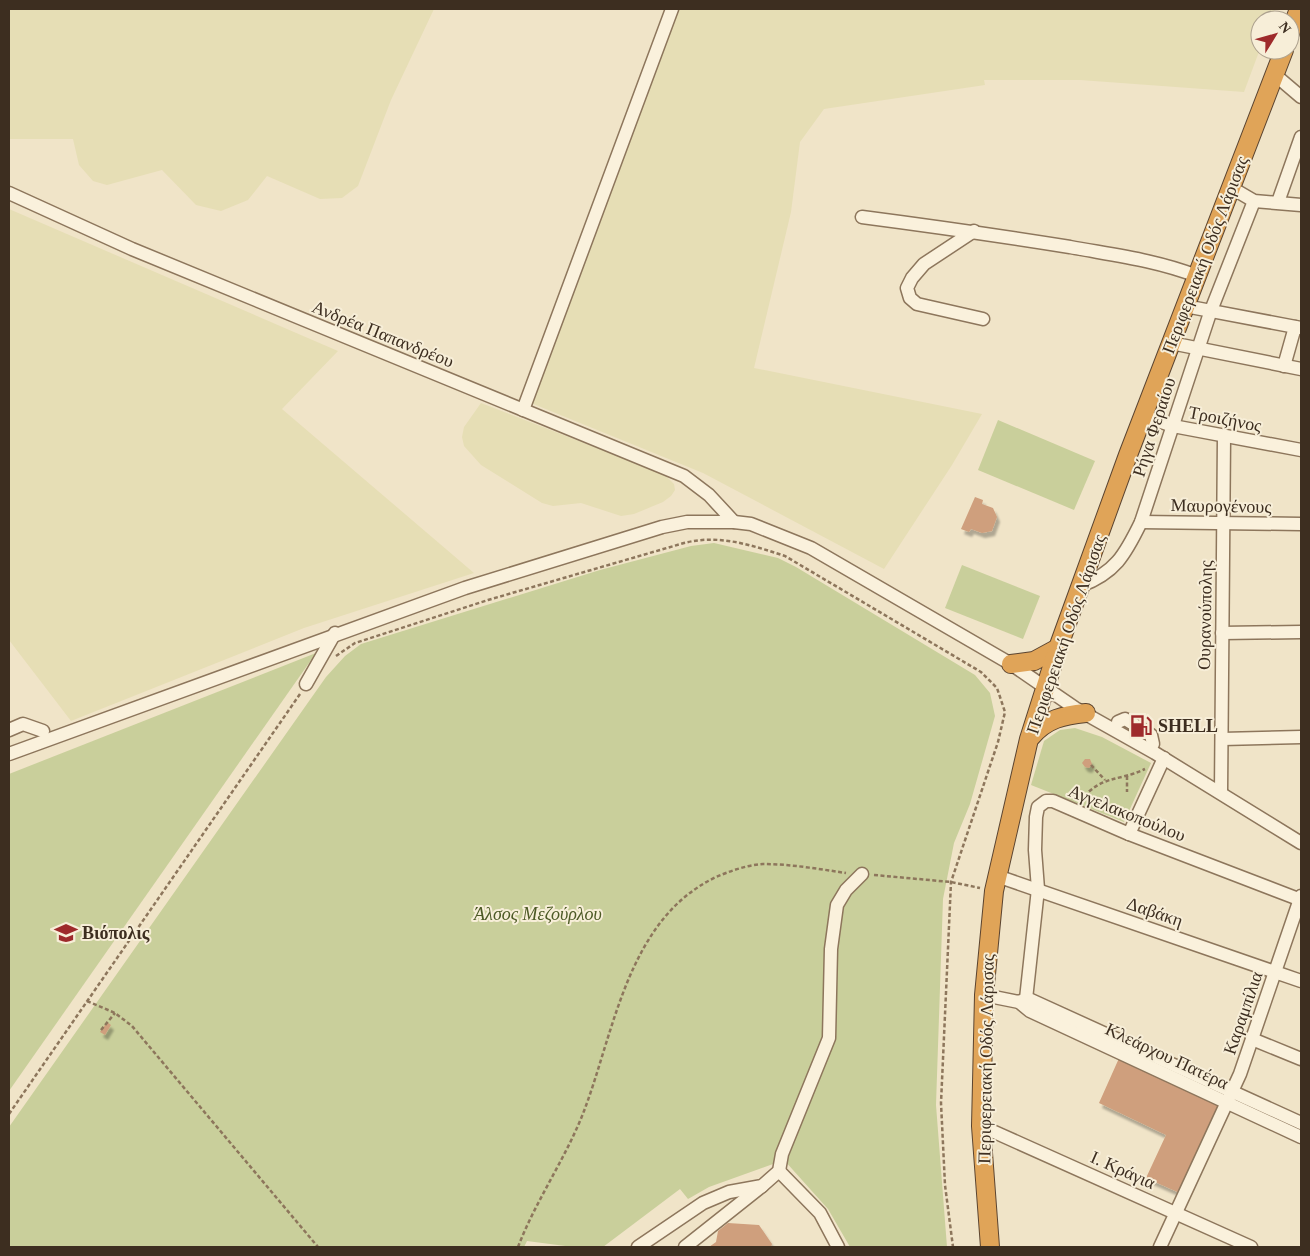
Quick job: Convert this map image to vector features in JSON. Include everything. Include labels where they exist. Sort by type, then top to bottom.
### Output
[{"type":"highway","name":"Περιφερειακή Οδός Λάρισας","points":[[990,1247],[981,1126],[984,995],[995,883],[1029,739],[1080,586],[1280,60]]},
{"type":"highway","points":[[1011,664],[1034,661],[1058,648]]},
{"type":"highway","points":[[1029,739],[1038,728],[1052,719],[1068,714],[1086,714]]},
{"type":"street","points":[[524,410],[672,9]]},
{"type":"street","points":[[1274,74],[1301,97]]},
{"type":"street","points":[[1278,202],[1301,137]]},
{"type":"street","points":[[1230,187],[1254,201],[1278,202],[1301,206]]},
{"type":"street","name":"Ανδρέα Παπανδρέου","points":[[9,193],[132,249],[684,476],[709,495],[734,522]]},
{"type":"street","name":"Ρήγα Φεραίου","points":[[1080,586],[1101,578],[1115,565],[1124,554],[1140,522],[1210,313],[1254,201]]},
{"type":"street","points":[[862,217],[974,231],[1141,259],[1170,266],[1197,276]]},
{"type":"street","points":[[974,231],[924,264],[912,278],[907,288],[910,298],[917,304],[983,319]]},
{"type":"street","points":[[1185,306],[1210,313],[1298,327],[1284,366]]},
{"type":"street","points":[[1172,343],[1301,369]]},
{"type":"street","name":"Τρoιζήνος","points":[[1144,416],[1173,426],[1301,450]]},
{"type":"street","name":"Ουρανούπολης","points":[[1221,793],[1224,437]]},
{"type":"street","points":[[9,754],[335,633],[465,588],[662,527],[696,522],[734,522],[751,524],[811,548],[1011,664],[1086,714],[1164,758],[1301,843]]},
{"type":"street","name":"Μαυρογένους","points":[[1140,522],[1301,524]]},
{"type":"street","points":[[1222,633],[1301,632]]},
{"type":"street","points":[[306,684],[335,633]]},
{"type":"street","points":[[1118,722],[1125,719],[1151,735],[1153,744]]},
{"type":"street","points":[[9,730],[23,724],[43,731]]},
{"type":"street","points":[[1222,739],[1301,737]]},
{"type":"street","points":[[1129,834],[1164,758]]},
{"type":"street","name":"Αγγελακοπούλου","points":[[1023,1001],[1038,890],[1035,850],[1038,808],[1041,803],[1053,801],[1129,834],[1301,899]]},
{"type":"street","points":[[685,1247],[762,1186],[779,1170],[782,1154],[830,1038],[831,949],[837,905],[846,890],[862,874]]},
{"type":"street","name":"Δαβάκη","points":[[995,883],[1038,890],[1301,981]]},
{"type":"street","name":"Καραμπίλια","points":[[1160,1247],[1230,1097],[1301,899]]},
{"type":"street","name":"Κλεάρχου Πατέρα","points":[[984,995],[1023,1001],[1030,1011],[1230,1097],[1301,1123]]},
{"type":"street","points":[[1252,1040],[1301,1059]]},
{"type":"street","name":"Κλεάρχου Πατέρα","points":[[1230,1097],[1301,1137]]},
{"type":"street","name":"Ι. Κράγια","points":[[981,1126],[1250,1247]]},
{"type":"street","points":[[779,1170],[820,1213],[838,1247]]},
{"type":"street","points":[[638,1247],[703,1202],[729,1192],[762,1186]]},
{"type":"path","points":[[332,659],[355,643],[488,600],[684,543],[712,539],[754,546],[785,556],[981,672],[997,688],[1005,712],[998,742],[951,882],[940,1103],[945,1185],[953,1247]]},
{"type":"path","points":[[9,1114],[306,684]]},
{"type":"path","points":[[1090,765],[1105,780]]},
{"type":"path","points":[[1075,811],[1085,795],[1105,780],[1127,776],[1149,767],[1158,772]]},
{"type":"path","points":[[1127,776],[1127,792]]},
{"type":"path","points":[[518,1247],[526,1226],[566,1152],[584,1112],[625,988],[650,937],[671,910],[696,888],[728,872],[762,864]]},
{"type":"path","points":[[960,883],[995,883]]},
{"type":"path","points":[[87,1001],[115,1013],[132,1026],[318,1247]]},
{"type":"path","points":[[101,1030],[115,1013]]},
{"type":"shaded area","points":[[9,9],[434,9],[391,100],[358,186],[342,198],[320,199],[267,176],[248,200],[221,211],[196,205],[162,170],[107,185],[93,181],[79,165],[73,139],[9,139]]},
{"type":"shaded area","points":[[679,9],[1275,9],[1250,10],[1250,60],[1256,60],[1244,92],[1080,80],[984,80],[985,85],[824,109],[800,142],[791,212],[754,368],[982,414],[952,465],[884,569],[703,473],[531,403]]},
{"type":"shaded area","points":[[9,209],[338,351],[282,409],[474,573],[304,628],[71,721],[9,640]]},
{"type":"shaded area","points":[[481,403],[664,474],[674,484],[675,490],[663,502],[634,514],[621,516],[581,503],[553,506],[542,503],[481,465],[464,446],[462,437],[464,427]]},
{"type":"green space","points":[[998,420],[1095,461],[1074,510],[978,470]]},
{"type":"green space","name":"Άλσος Μεζούρλου","points":[[714,543],[778,558],[796,567],[975,675],[990,693],[995,716],[970,804],[954,843],[943,899],[936,1105],[947,1247],[850,1247],[828,1209],[784,1160],[709,1187],[688,1199],[680,1189],[603,1247],[573,1247],[527,1241],[524,1247],[9,1247],[9,1127],[326,677],[345,656],[361,644],[600,570],[691,546]]},
{"type":"green space","points":[[962,565],[1040,596],[1023,639],[945,608]]},
{"type":"green space","name":"Βιόπολις","points":[[316,653],[9,1091],[9,774]]},
{"type":"green space","points":[[1075,728],[1102,737],[1151,763],[1124,822],[1031,785],[1044,741],[1060,730]]},
{"type":"building","points":[[975,497],[983,500],[982,504],[993,508],[997,517],[992,531],[982,533],[971,529],[969,532],[961,529]]},
{"type":"building","points":[[1085,759],[1090,759],[1092,764],[1089,768],[1085,767],[1082,763]]},
{"type":"building","points":[[107,1022],[111,1025],[105,1035],[100,1032]]},
{"type":"building","points":[[1120,1056],[1224,1105],[1182,1194],[1146,1178],[1166,1135],[1099,1103]]},
{"type":"building","points":[[728,1223],[759,1225],[772,1244],[771,1247],[709,1247],[716,1242],[718,1231]]},
{"type":"place","name":"SHELL","points":[[1141,726]]},
{"type":"place","name":"Βιόπολις","points":[[66,933]]}]
